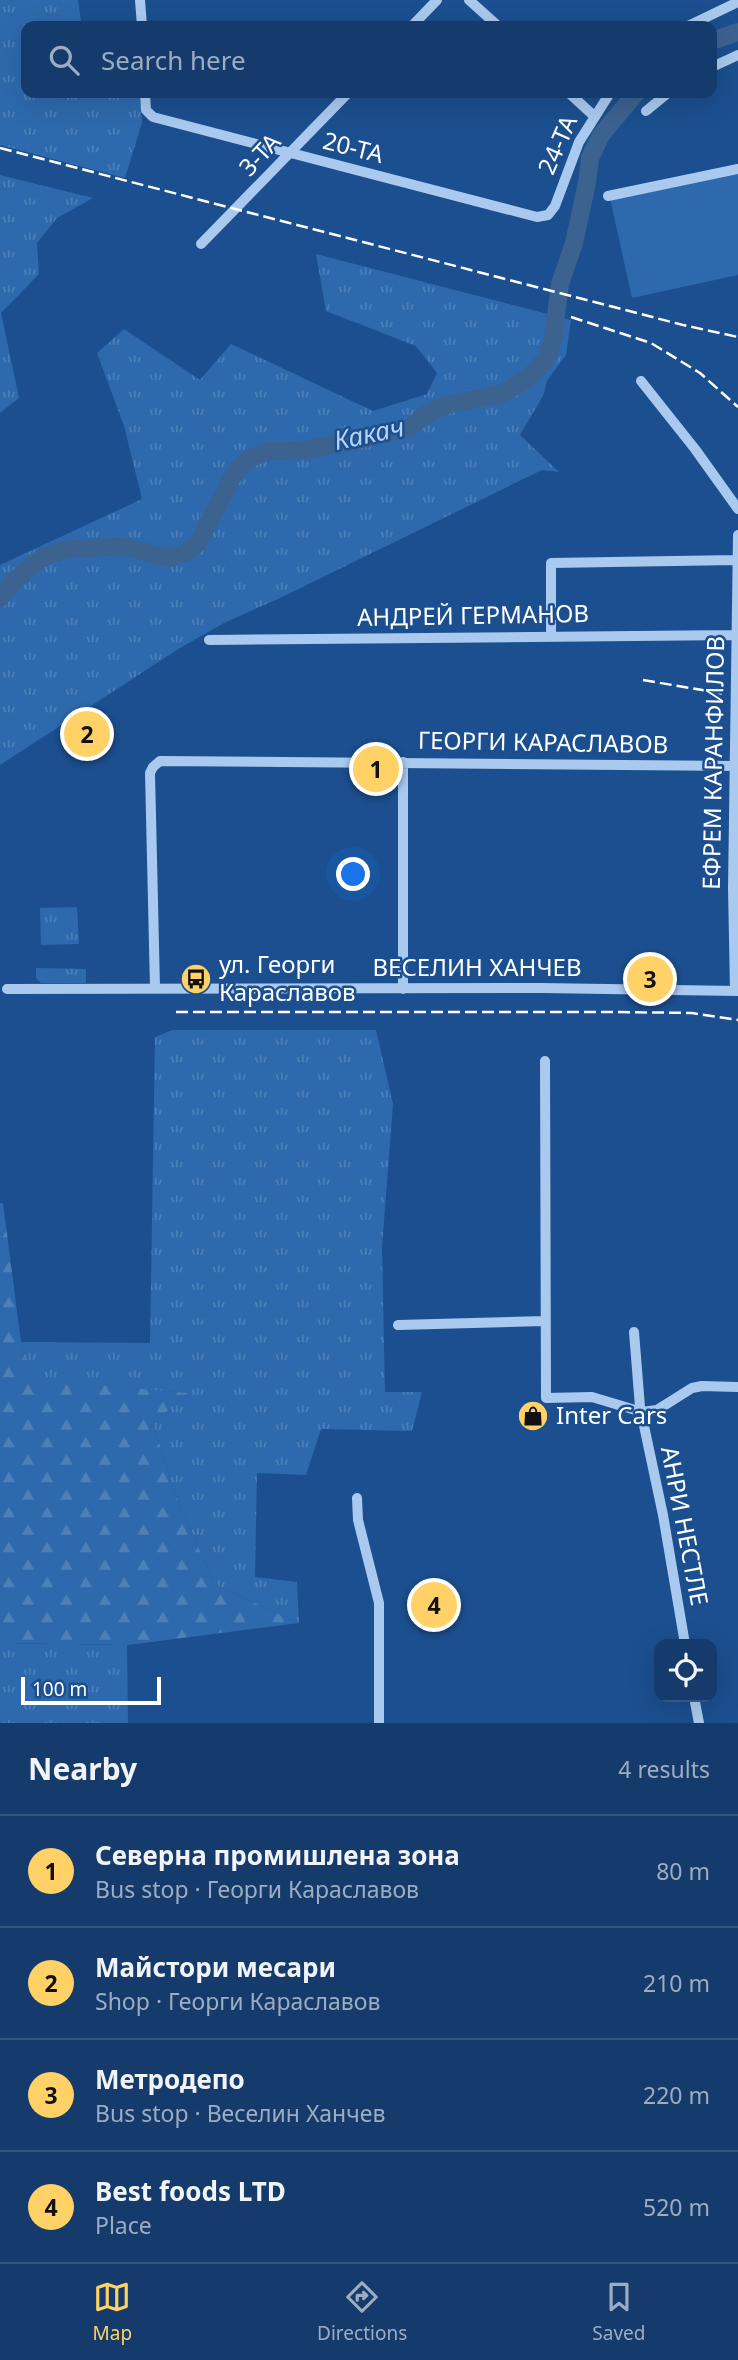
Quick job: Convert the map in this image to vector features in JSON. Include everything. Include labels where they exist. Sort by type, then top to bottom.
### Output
[{"type":"street","points":[[140,0],[142,21]]},
{"type":"street","points":[[417,21],[437,0]]},
{"type":"street","points":[[469,0],[492,21]]},
{"type":"street","points":[[698,21],[738,2]]},
{"type":"street","points":[[717,65],[738,55]]},
{"type":"street","name":"20-ТА","points":[[146,98],[149,115],[289,154],[537,216],[548,215]]},
{"type":"street","name":"3-ТА","points":[[201,244],[343,98]]},
{"type":"street","points":[[574,98],[594,116]]},
{"type":"street","name":"24-ТА","points":[[548,215],[555,206],[571,160],[607,98]]},
{"type":"street","points":[[646,111],[662,98]]},
{"type":"street","points":[[608,196],[738,169]]},
{"type":"street","points":[[640,381],[695,449],[738,509]]},
{"type":"street","name":"ЕФРЕМ КАРАНФИЛОВ","points":[[736,991],[733,888],[737,766],[738,535]]},
{"type":"street","points":[[551,636],[551,563],[736,561]]},
{"type":"street","name":"АНДРЕЙ ГЕРМАНОВ","points":[[209,640],[736,635]]},
{"type":"street","name":"ГЕОРГИ КАРАСЛАВОВ","points":[[155,988],[150,774],[160,761],[737,766]]},
{"type":"street","points":[[403,762],[403,989]]},
{"type":"street","name":"ВЕСЕЛИН ХАНЧЕВ","points":[[7,989],[541,988],[736,991]]},
{"type":"street","points":[[545,1060],[545,1398],[592,1398],[642,1412],[657,1410],[692,1388],[738,1387]]},
{"type":"street","points":[[398,1325],[545,1321]]},
{"type":"street","name":"АНРИ НЕСТЛЕ","points":[[634,1332],[637,1386],[684,1639]]},
{"type":"street","points":[[357,1498],[358,1520],[379,1603],[379,1723]]},
{"type":"street","points":[[695,1702],[699,1723]]},
{"type":"green space","points":[[0,0],[78,0],[81,21],[21,21],[21,98],[140,98],[142,123],[125,178],[0,145]]},
{"type":"green space","points":[[738,170],[738,275],[632,298],[610,198]]},
{"type":"green space","points":[[0,175],[93,198],[57,218],[37,243],[39,274],[1,313],[19,398],[0,413]]},
{"type":"green space","points":[[316,254],[571,320],[566,355],[547,381],[543,396],[520,435],[559,472],[542,470],[224,623],[180,648],[0,765],[0,565],[142,499],[124,426],[97,353],[124,329],[200,380],[231,344],[373,411],[427,394],[437,373],[416,346],[326,311]]},
{"type":"green space","points":[[77,907],[79,944],[41,945],[40,908]]},
{"type":"green space","points":[[36,968],[86,969],[86,983],[41,983],[36,978]]},
{"type":"green space","points":[[172,1030],[376,1030],[393,1104],[382,1247],[385,1392],[422,1392],[412,1431],[321,1429],[306,1475],[257,1473],[255,1577],[297,1582],[299,1623],[215,1585],[175,1494],[153,1423],[187,1393],[29,1380],[21,1342],[150,1343],[155,1037]]},
{"type":"green space","points":[[0,1203],[3,1203],[21,1342],[29,1379],[188,1393],[153,1423],[175,1494],[215,1585],[299,1623],[128,1645],[0,1643]]},
{"type":"green space","points":[[0,1643],[127,1645],[128,1723],[0,1723]]},
{"type":"waterway","name":"Какач","points":[[717,39],[738,32]]},
{"type":"waterway","name":"Какач","points":[[0,598],[15,580],[41,558],[64,550],[120,546],[170,558],[185,553],[198,543],[235,472],[250,458],[269,451],[304,450],[411,427],[425,415],[446,405],[504,393],[529,377],[547,358],[553,339],[560,284],[574,243],[590,158],[601,135],[632,98]]},
{"type":"railway","points":[[0,148],[738,337]]},
{"type":"railway","points":[[571,317],[651,343],[700,373],[738,407]]},
{"type":"railway","points":[[643,680],[725,694]]},
{"type":"railway","points":[[176,1012],[692,1013],[738,1020]]},
{"type":"place","name":"Майстори месари","points":[[87,734]]},
{"type":"place","name":"Северна промишлена зона","points":[[376,769]]},
{"type":"place","name":"ул. Георги Караславов","points":[[196,979]]},
{"type":"place","name":"Метродепо","points":[[650,979]]},
{"type":"place","name":"Inter Cars","points":[[533,1416]]},
{"type":"place","name":"Best foods LTD","points":[[434,1605]]}]
